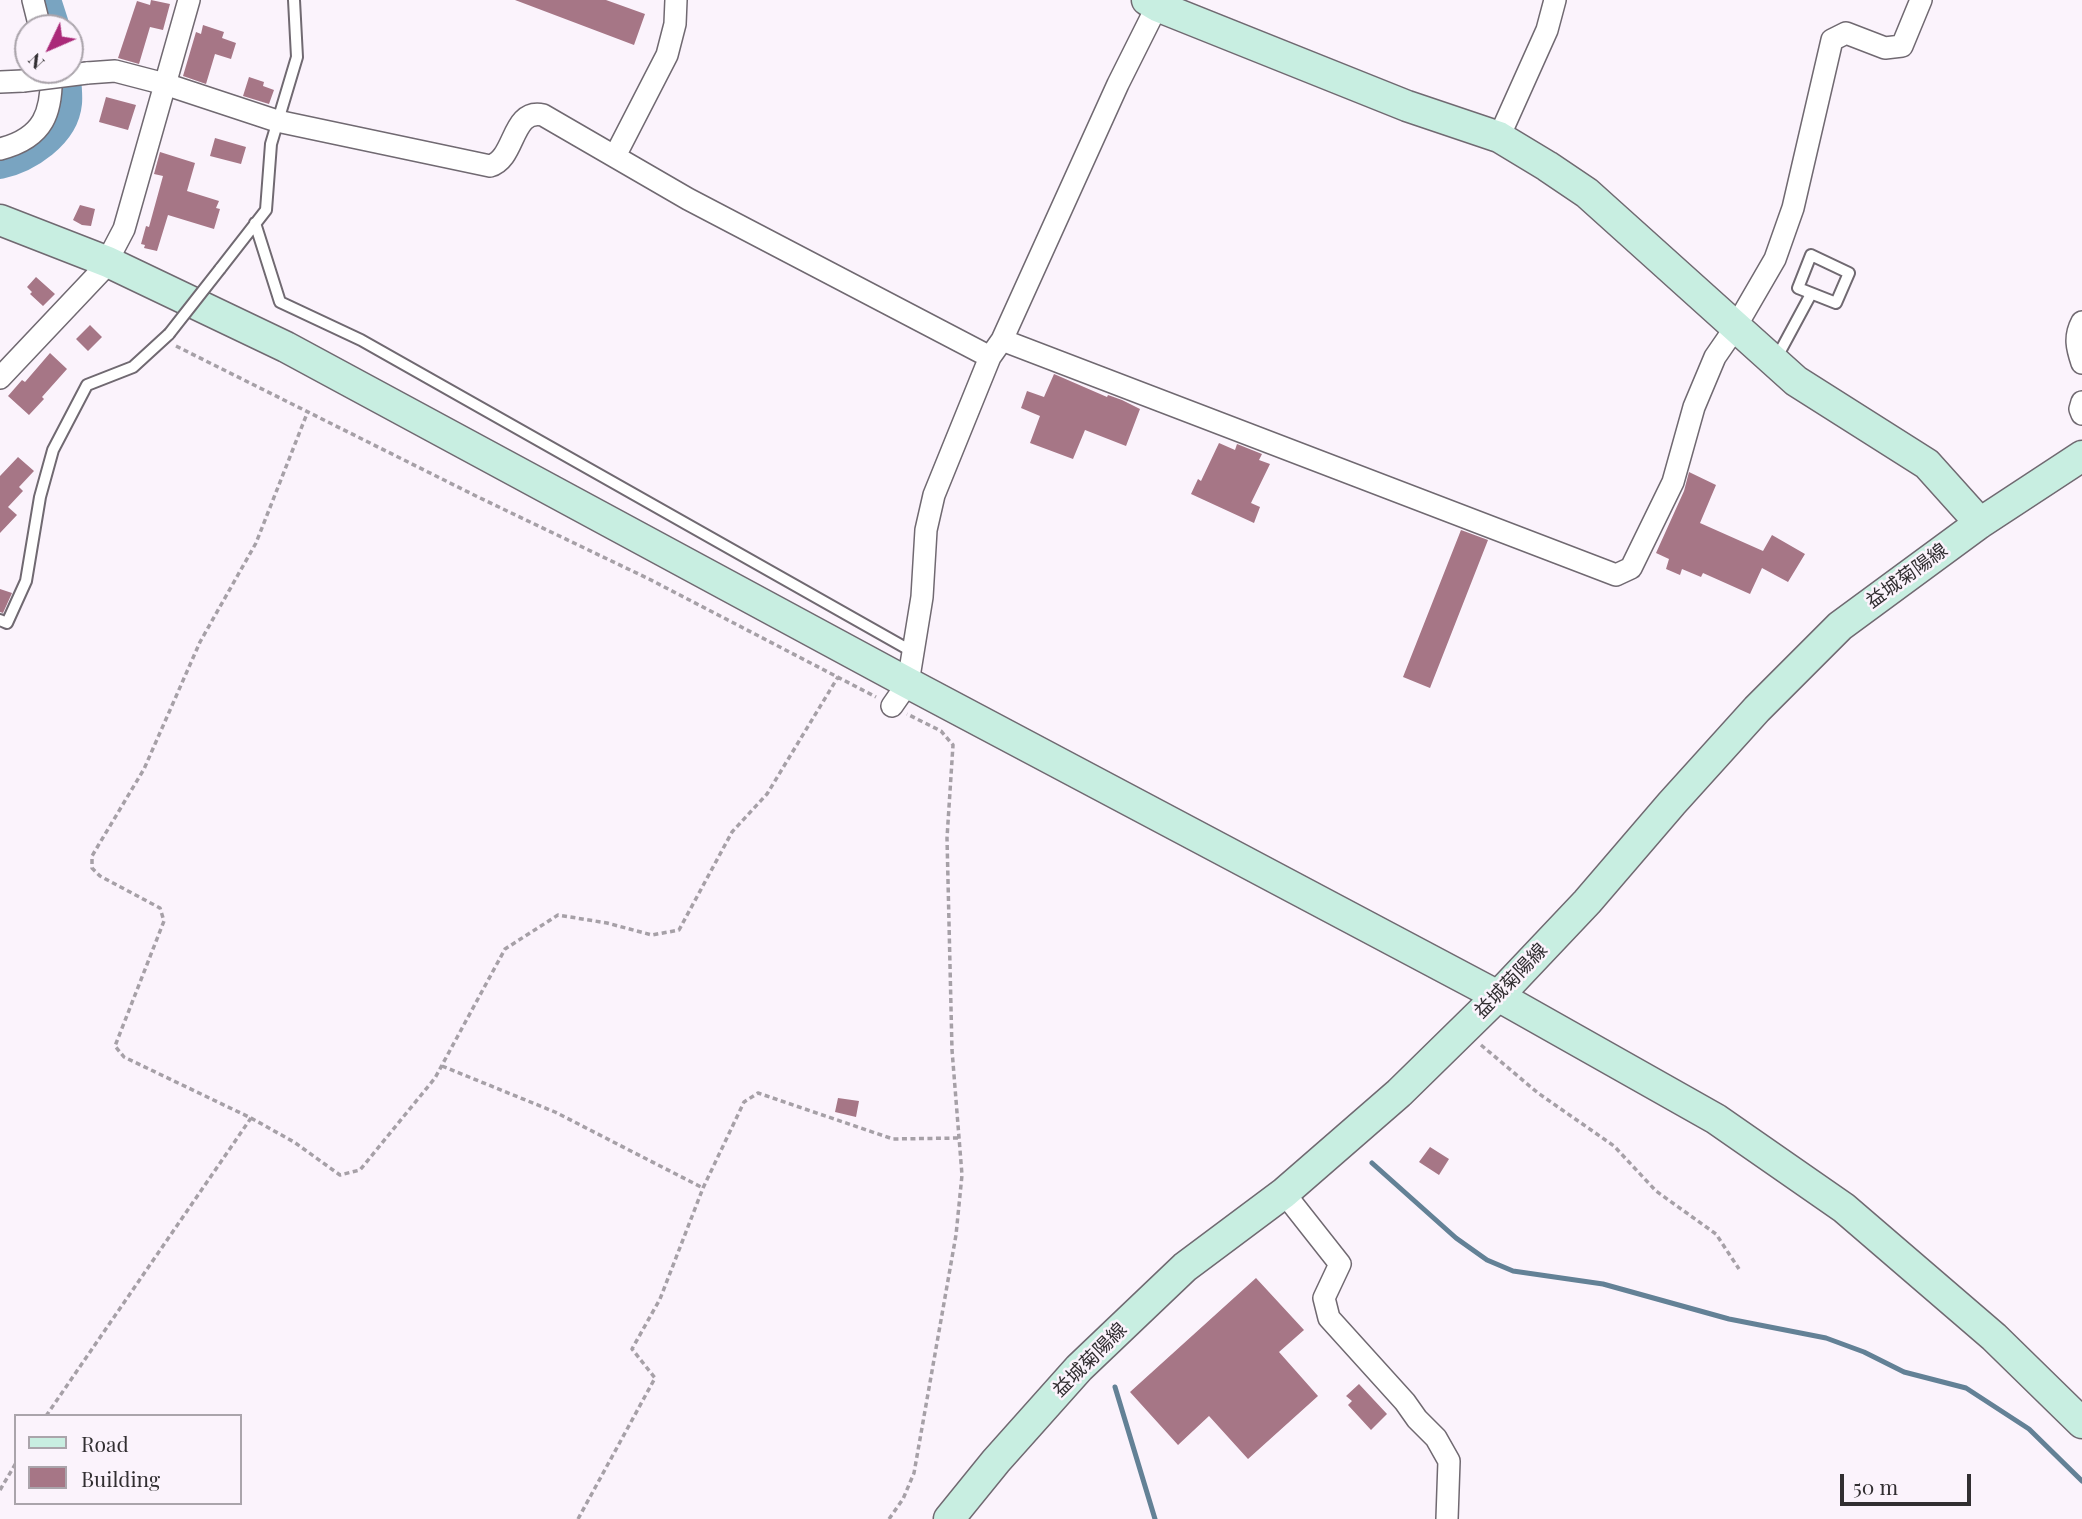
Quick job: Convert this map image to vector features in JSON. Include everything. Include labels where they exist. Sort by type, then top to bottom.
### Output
[{"type":"street","points":[[0,379],[108,262],[124,229],[189,0]]},
{"type":"street","points":[[615,156],[667,55],[675,24],[676,0]]},
{"type":"street","points":[[1499,137],[1547,30],[1555,0]]},
{"type":"street","points":[[0,82],[115,71],[277,121],[490,166],[500,161],[524,117],[538,114],[700,205],[996,348],[1616,575],[1631,568],[1673,482],[1694,407],[1715,357],[1735,328],[1774,259],[1793,208],[1832,40],[1846,33],[1885,48],[1902,46],[1921,0]]},
{"type":"street","points":[[900,694],[913,652],[922,597],[926,530],[934,495],[996,348],[1154,2],[1408,106],[1499,137],[1587,193],[1796,381],[1927,464],[1980,523]]},
{"type":"street","points":[[0,149],[16,145],[29,136],[48,113],[52,84]]},
{"type":"street","points":[[0,220],[108,262],[286,347],[900,694],[1498,996],[1716,1119],[1844,1208],[1994,1337],[2082,1423]]},
{"type":"street","points":[[2082,322],[2076,344],[2082,363]]},
{"type":"street","points":[[2082,402],[2082,414]]},
{"type":"street","name":"益城菊陽線","points":[[949,1519],[996,1461],[1079,1368],[1185,1268],[1283,1193],[1399,1093],[1498,996],[1587,902],[1757,709],[1840,626],[1980,523],[2082,456]]},
{"type":"street","points":[[1283,1193],[1340,1264],[1324,1298],[1329,1318],[1436,1437],[1449,1461],[1447,1519]]},
{"type":"lane","points":[[0,620],[7,623],[26,581],[40,497],[53,450],[87,385],[133,367],[167,337],[266,210],[271,144],[297,57],[294,0]]},
{"type":"lane","points":[[255,223],[280,302],[361,340],[913,652]]},
{"type":"lane","points":[[1811,255],[1849,273],[1836,303],[1811,294],[1798,288],[1811,255]]},
{"type":"lane","points":[[1774,362],[1811,294]]},
{"type":"path","points":[[167,337],[308,411],[649,579],[838,677],[900,694],[953,745],[947,838],[953,1050],[962,1175],[956,1235],[914,1473],[903,1499],[890,1519]]},
{"type":"path","points":[[308,411],[256,543],[200,642],[144,769],[92,856],[92,868],[100,876],[160,908],[163,921],[115,1046],[124,1057],[251,1118],[294,1142],[340,1175],[360,1170],[435,1078],[505,949],[558,915],[607,923],[652,935],[679,930],[732,832],[767,794],[838,677]]},
{"type":"path","points":[[1463,1030],[1538,1093],[1614,1146],[1656,1191],[1716,1234],[1739,1269]]},
{"type":"path","points":[[442,1065],[555,1112],[704,1188]]},
{"type":"path","points":[[578,1519],[655,1378],[632,1349],[660,1299],[704,1188],[744,1102],[758,1093],[893,1139],[960,1138]]},
{"type":"path","points":[[47,1414],[251,1118]]},
{"type":"path","points":[[0,1490],[14,1466]]},
{"type":"building","points":[[151,0],[170,4],[163,30],[150,27],[139,64],[118,58],[137,1],[150,5]]},
{"type":"building","points":[[515,0],[606,0],[645,14],[634,45]]},
{"type":"building","points":[[203,25],[224,32],[222,38],[236,43],[231,59],[215,54],[206,84],[183,76],[196,32],[201,34]]},
{"type":"building","points":[[249,77],[264,82],[263,86],[274,90],[269,104],[243,96]]},
{"type":"building","points":[[106,97],[136,105],[128,130],[99,122]]},
{"type":"building","points":[[215,138],[246,147],[241,164],[210,156]]},
{"type":"building","points":[[160,152],[195,163],[187,191],[219,201],[216,208],[220,209],[214,229],[168,215],[157,251],[144,248],[145,245],[141,244],[146,226],[149,227],[163,176],[154,174]]},
{"type":"building","points":[[80,205],[95,209],[91,226],[73,220]]},
{"type":"building","points":[[36,277],[55,294],[43,306],[30,294],[32,292],[27,287]]},
{"type":"building","points":[[90,325],[102,337],[88,351],[76,339]]},
{"type":"building","points":[[50,353],[67,369],[29,415],[8,396],[22,380],[25,382]]},
{"type":"building","points":[[1054,374],[1140,409],[1126,446],[1085,430],[1073,459],[1030,443],[1040,416],[1021,408],[1027,391],[1044,397]]},
{"type":"building","points":[[1219,443],[1235,450],[1237,444],[1262,454],[1259,460],[1270,464],[1251,503],[1260,507],[1254,523],[1191,494],[1198,479],[1201,481]]},
{"type":"building","points":[[18,457],[34,471],[19,487],[23,491],[8,507],[17,515],[0,533],[0,476]]},
{"type":"building","points":[[1689,472],[1716,485],[1700,523],[1763,551],[1772,535],[1805,554],[1788,582],[1762,568],[1750,594],[1703,573],[1701,577],[1682,569],[1680,575],[1666,569],[1669,559],[1656,553],[1684,491]]},
{"type":"building","points":[[1461,530],[1488,540],[1430,688],[1403,677]]},
{"type":"building","points":[[0,589],[12,593],[3,613],[0,612]]},
{"type":"building","points":[[838,1098],[859,1101],[856,1117],[835,1112]]},
{"type":"building","points":[[1430,1147],[1449,1159],[1439,1175],[1419,1162]]},
{"type":"building","points":[[1256,1278],[1304,1330],[1279,1352],[1318,1396],[1248,1459],[1209,1416],[1178,1445],[1130,1392]]},
{"type":"building","points":[[1359,1384],[1387,1414],[1371,1430],[1348,1405],[1352,1401],[1346,1396]]},
{"type":"waterway","points":[[45,0],[50,14]]},
{"type":"waterway","points":[[0,163],[32,150],[51,134],[63,114],[66,103],[65,84]]},
{"type":"waterway","points":[[1372,1163],[1456,1238],[1487,1260],[1513,1271],[1603,1284],[1729,1319],[1826,1338],[1864,1352],[1904,1372],[1966,1388],[2029,1429],[2082,1481]]},
{"type":"waterway","points":[[1115,1387],[1155,1519]]}]
